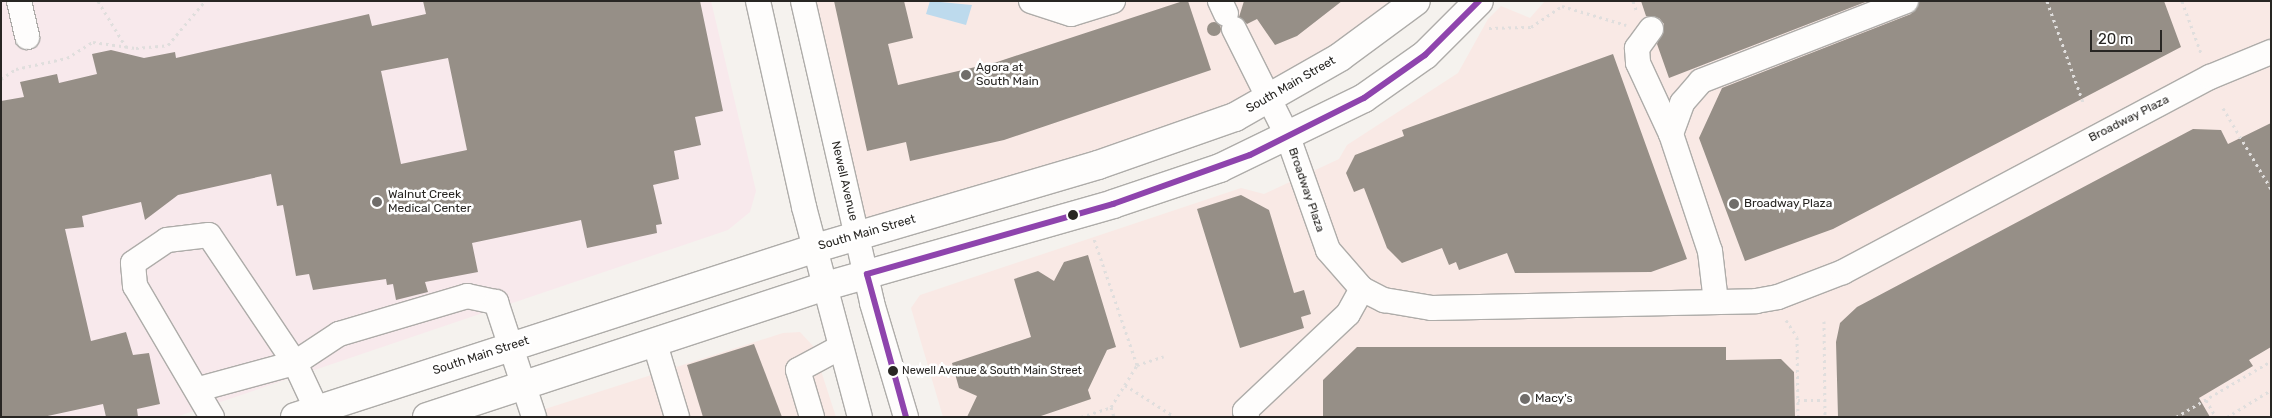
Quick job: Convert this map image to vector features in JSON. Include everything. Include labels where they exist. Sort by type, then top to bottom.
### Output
[{"type":"main road","name":"South Main Street","points":[[309,414],[816,248],[1098,165],[1271,100],[1340,57],[1416,1]]},
{"type":"main road","points":[[427,417],[523,384],[656,344],[826,286],[1113,204],[1220,168],[1364,98],[1475,16]]},
{"type":"street","points":[[19,1],[28,37]]},
{"type":"street","points":[[758,1],[839,348],[860,417]]},
{"type":"street","name":"Newell Avenue","points":[[803,1],[856,237],[906,417]]},
{"type":"street","points":[[1031,1],[1072,14],[1113,1]]},
{"type":"street","points":[[1671,134],[1682,103],[1701,81],[1906,1]]},
{"type":"street","name":"Broadway Plaza","points":[[1227,15],[1288,136],[1328,250],[1362,289],[1384,300],[1432,308],[1716,302],[1778,297],[1837,275],[2238,66],[2271,52]]},
{"type":"street","points":[[1640,28],[1637,48],[1638,63],[1671,134],[1710,251],[1716,302]]},
{"type":"street","points":[[212,417],[199,389],[135,286],[133,263],[167,240],[209,235],[295,363],[309,414]]},
{"type":"street","points":[[1247,417],[1245,411],[1348,314],[1362,289]]},
{"type":"street","points":[[199,389],[295,363],[339,334],[467,296],[496,302],[534,417]]},
{"type":"street","points":[[656,344],[677,417]]},
{"type":"street","points":[[812,417],[798,370],[839,348]]},
{"type":"path","points":[[98,1],[126,47]]},
{"type":"path","points":[[1,79],[16,69],[67,58],[93,42],[126,47],[168,45],[205,1]]},
{"type":"path","points":[[2047,1],[2084,105]]},
{"type":"path","points":[[2182,1],[2201,53]]},
{"type":"path","points":[[1475,16],[1531,27],[1562,6],[1640,28]]},
{"type":"path","points":[[2224,108],[2271,189]]},
{"type":"path","points":[[1093,234],[1136,365]]},
{"type":"path","points":[[1782,313],[1797,337],[1798,417]]},
{"type":"path","points":[[1824,321],[1826,417]]},
{"type":"path","points":[[1114,417],[1112,407],[1136,365],[1164,356]]},
{"type":"path","points":[[2176,417],[2271,361]]},
{"type":"path","points":[[1124,385],[1175,417]]},
{"type":"path","points":[[2227,417],[2271,390]]},
{"type":"path","points":[[1798,400],[1825,400]]},
{"type":"path","points":[[2206,400],[2216,417]]},
{"type":"path","points":[[1082,417],[1112,407]]},
{"type":"shaded area","name":"Walnut Creek Medical Center","points":[[1,1],[711,1],[756,191],[750,212],[728,230],[176,417],[1,417]]},
{"type":"shaded area","points":[[803,1],[1416,1],[1304,79],[856,237]]},
{"type":"shaded area","name":"Broadway Plaza","points":[[1545,1],[2271,1],[2271,417],[943,417],[911,308],[920,295],[1241,188],[1264,194],[1339,159],[1347,145],[1458,73],[1488,19],[1501,6],[1530,18]]},
{"type":"shaded area","points":[[800,332],[813,346],[836,417],[520,417],[783,333]]},
{"type":"water","points":[[930,1],[972,5],[966,25],[926,14]]},
{"type":"building","name":"Walnut Creek Medical Center","points":[[423,1],[700,1],[723,111],[695,117],[701,145],[674,151],[679,179],[653,185],[662,224],[656,225],[657,233],[587,248],[581,220],[472,243],[478,272],[425,282],[428,292],[396,300],[393,284],[387,285],[386,279],[313,290],[309,274],[296,276],[283,205],[277,206],[271,174],[178,195],[145,220],[141,202],[82,216],[84,227],[65,229],[91,341],[126,332],[133,355],[149,353],[160,404],[137,409],[138,417],[106,417],[103,404],[43,417],[1,417],[1,101],[24,97],[20,82],[57,74],[59,83],[97,74],[92,54],[111,50],[144,58],[175,52],[176,58],[369,14],[372,26],[426,14]],"holes":[[[448,58],[467,150],[401,164],[381,71]]]},
{"type":"building","points":[[834,1],[904,1],[913,38],[888,44],[898,85],[997,62],[1183,1],[1188,1],[1211,70],[1004,140],[910,161],[906,142],[867,151]]},
{"type":"building","points":[[1244,1],[1342,1],[1297,36],[1275,45],[1257,19],[1247,24],[1239,17]]},
{"type":"building","points":[[1641,1],[1868,1],[1669,78],[1657,44],[1664,24],[1659,18],[1646,16]]},
{"type":"building","points":[[1919,1],[2164,1],[2181,47],[1833,229],[1745,261],[1699,138],[1722,88],[1911,14]]},
{"type":"building","points":[[1211,22],[1217,22],[1221,29],[1217,36],[1211,36],[1207,32],[1207,26]]},
{"type":"building","points":[[1613,54],[1687,259],[1651,272],[1515,273],[1507,253],[1459,270],[1456,262],[1449,265],[1442,248],[1402,263],[1387,248],[1364,188],[1354,192],[1346,173],[1355,155],[1404,136],[1402,130]]},
{"type":"building","points":[[2271,123],[2271,347],[2249,360],[2253,366],[2199,398],[2210,417],[1838,417],[1836,342],[1840,323],[1857,307],[2193,129],[2221,130],[2228,144]]},
{"type":"building","points":[[1241,195],[1269,210],[1294,293],[1304,290],[1311,314],[1301,317],[1304,328],[1240,348],[1197,209]]},
{"type":"building","points":[[1088,255],[1116,347],[1107,350],[1088,390],[1091,399],[1038,417],[967,417],[977,396],[959,388],[952,363],[1031,337],[1014,279],[1038,271],[1054,281],[1064,262]]},
{"type":"building","points":[[754,344],[782,417],[703,417],[687,365]]},
{"type":"building","name":"Macy's","points":[[1357,347],[1726,347],[1726,360],[1781,359],[1794,372],[1795,417],[1323,417],[1323,380]]},
{"type":"transit line","points":[[906,417],[867,274],[1113,204],[1250,155],[1364,98],[1425,55],[1479,1]]},
{"type":"place","name":"Agora at South Main","points":[[966,75]]},
{"type":"place","name":"Walnut Creek Medical Center","points":[[377,202]]},
{"type":"place","name":"Broadway Plaza","points":[[1734,204]]},
{"type":"place","name":"Newell Avenue & South Main Street","points":[[893,371]]},
{"type":"place","name":"Macy's","points":[[1525,399]]}]
